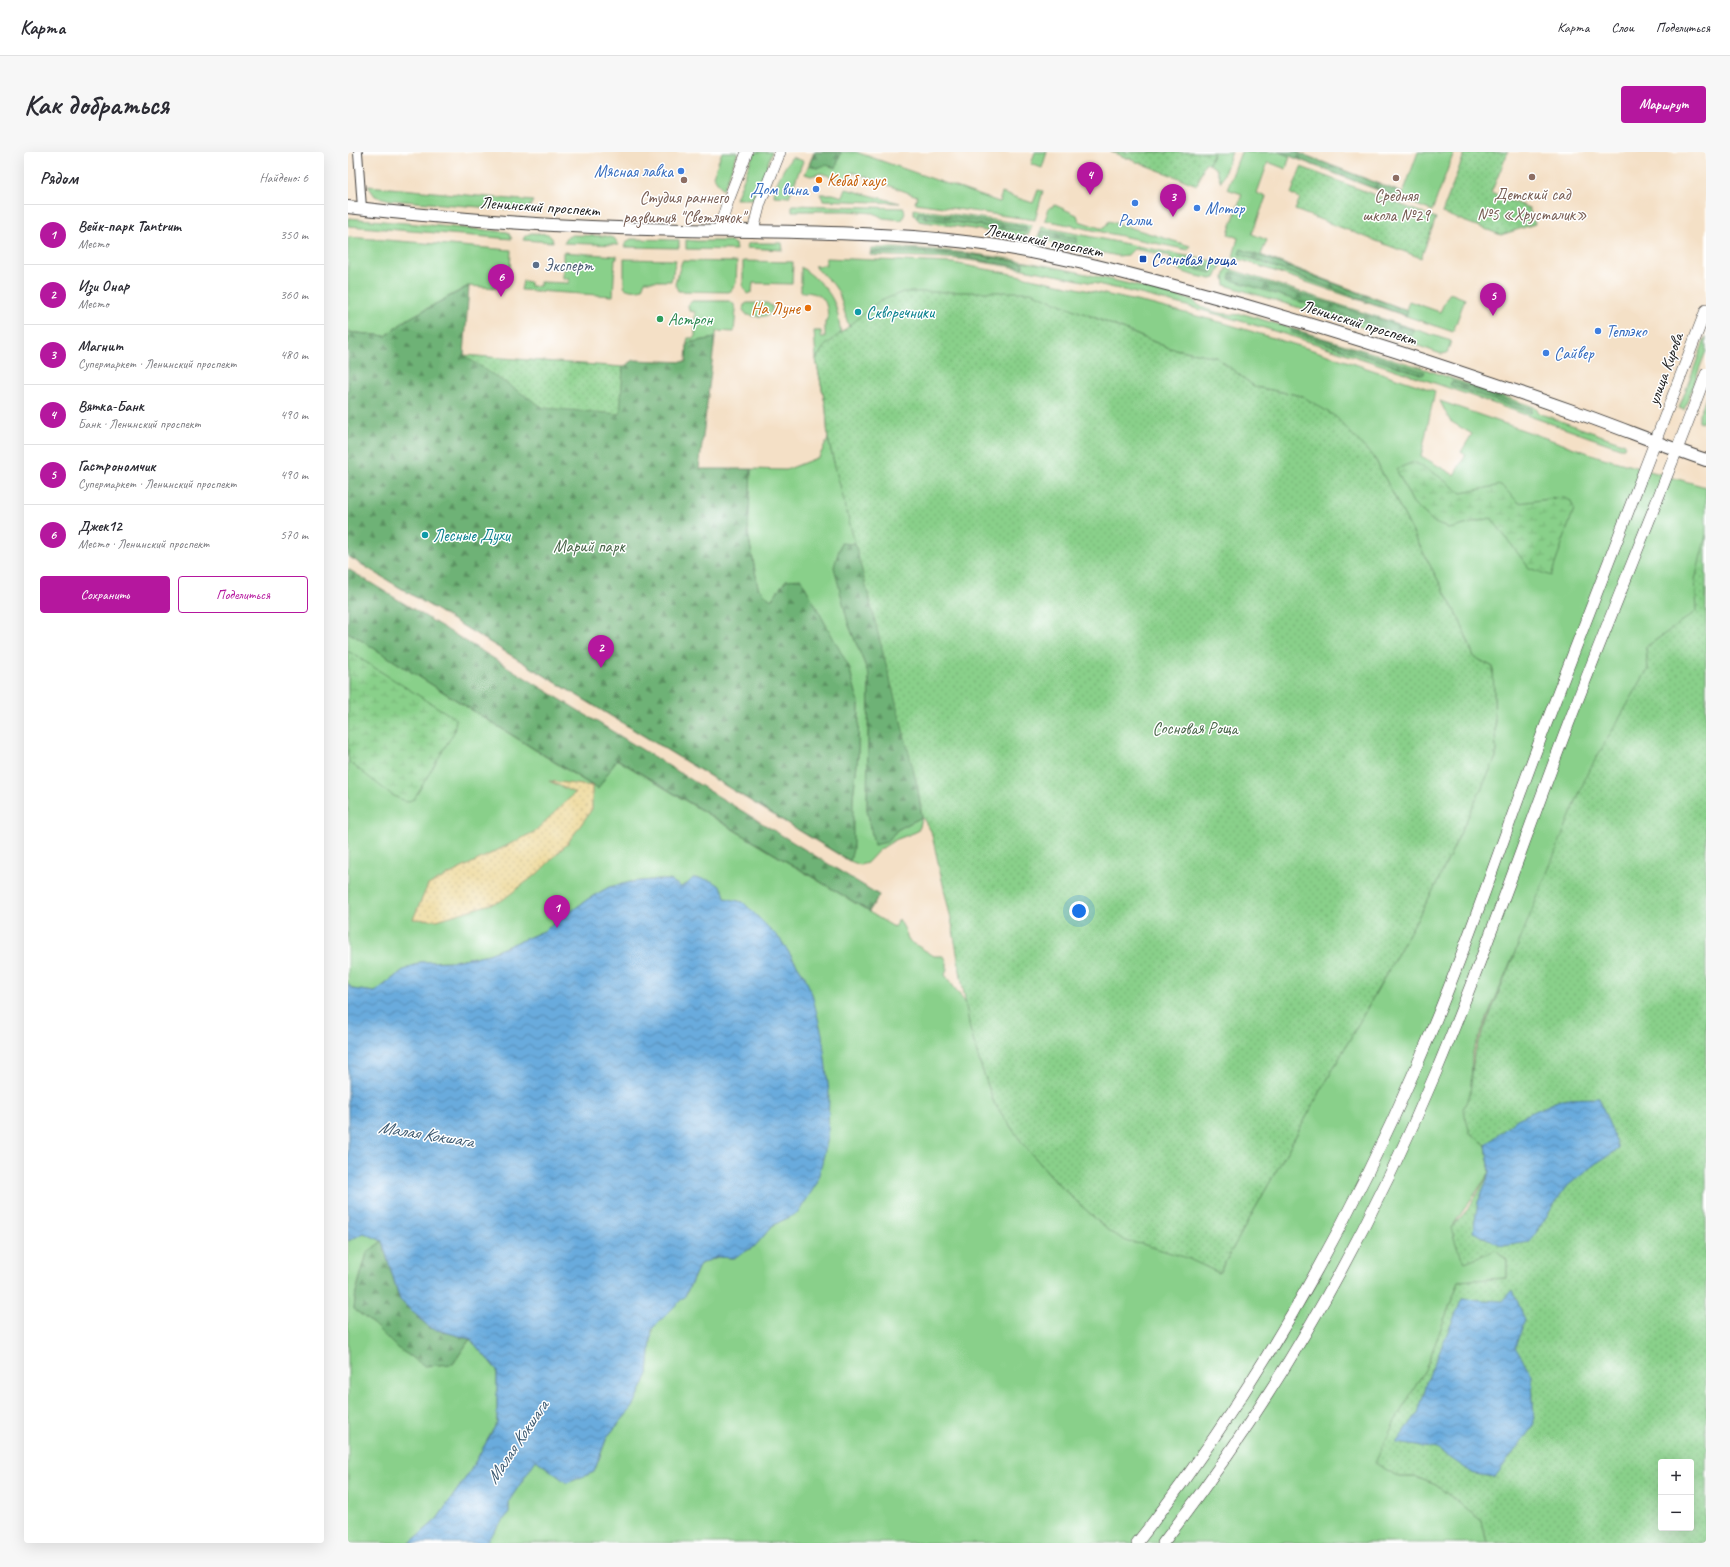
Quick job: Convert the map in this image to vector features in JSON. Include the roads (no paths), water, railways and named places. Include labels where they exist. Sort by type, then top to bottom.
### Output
[{"type":"main road","points":[[719,230],[728,201],[747,152]]},
{"type":"main road","points":[[752,231],[760,203],[780,152]]},
{"type":"main road","name":"Ленинский проспект","points":[[348,207],[622,228],[860,233],[945,240],[1028,252],[1130,275],[1262,310],[1411,356],[1656,441],[1706,460]]},
{"type":"main road","name":"улица Кирова","points":[[1137,1543],[1183,1482],[1240,1399],[1330,1248],[1365,1180],[1417,1065],[1450,984],[1547,720],[1706,310]]},
{"type":"main road","points":[[1163,1543],[1231,1449],[1280,1374],[1351,1250],[1406,1140],[1436,1073],[1469,991],[1568,725],[1678,449],[1706,374]]},
{"type":"street","points":[[358,152],[362,208]]},
{"type":"water","name":"Малая Кокшага","points":[[693,878],[714,882],[718,884],[724,892],[725,898],[743,902],[780,939],[805,977],[812,994],[822,1034],[829,1092],[828,1138],[817,1183],[798,1213],[773,1225],[755,1246],[734,1258],[717,1257],[700,1264],[685,1296],[652,1329],[648,1374],[633,1407],[607,1437],[594,1472],[567,1483],[536,1460],[509,1501],[509,1513],[485,1543],[410,1543],[437,1519],[469,1473],[497,1423],[497,1370],[470,1339],[430,1328],[400,1300],[382,1241],[364,1233],[348,1241],[348,983],[352,989],[375,992],[402,971],[420,962],[454,961],[489,954],[544,931],[588,899],[609,887],[631,882],[670,880],[681,887]]},
{"type":"water","points":[[1599,1098],[1619,1149],[1595,1164],[1565,1188],[1530,1242],[1503,1246],[1473,1232],[1478,1202],[1490,1172],[1486,1145],[1517,1119],[1562,1099]]},
{"type":"water","points":[[1513,1290],[1525,1320],[1515,1347],[1532,1375],[1534,1425],[1495,1477],[1474,1474],[1437,1449],[1396,1443],[1418,1413],[1430,1373],[1462,1299],[1503,1301]]},
{"type":"place","name":"Мясная лавка","points":[[681,171]]},
{"type":"place","name":"Детский сад №5 «Хрусталик»","points":[[1532,177]]},
{"type":"place","name":"Средняя школа №29","points":[[1396,178]]},
{"type":"place","name":"Студия раннего развития \"Светлячок\"","points":[[684,180]]},
{"type":"place","name":"Кебаб хаус","points":[[819,180]]},
{"type":"place","name":"Дом вина","points":[[816,189]]},
{"type":"place","name":"Вятка-Банк","points":[[1090,195]]},
{"type":"place","name":"Ралли","points":[[1135,203]]},
{"type":"place","name":"Мотор","points":[[1197,208]]},
{"type":"place","name":"Магнит","points":[[1173,217]]},
{"type":"place","name":"Сосновая роща","points":[[1143,259]]},
{"type":"place","name":"Эксперт","points":[[536,265]]},
{"type":"place","name":"Джек12","points":[[501,297]]},
{"type":"place","name":"На Луне","points":[[808,308]]},
{"type":"place","name":"Скворечники","points":[[858,312]]},
{"type":"place","name":"Гастрономчик","points":[[1493,316]]},
{"type":"place","name":"Астрон","points":[[660,319]]},
{"type":"place","name":"Теплэко","points":[[1598,331]]},
{"type":"place","name":"Сайвер","points":[[1546,353]]},
{"type":"place","name":"Лесные Духи","points":[[425,535]]},
{"type":"place","name":"Изи Онар","points":[[601,668]]},
{"type":"place","name":"Вейк-парк Tantrum","points":[[557,928]]},
{"type":"park label","name":"Марий парк","points":[[589,546]]},
{"type":"park label","name":"Сосновая Роща","points":[[1195,728]]}]
